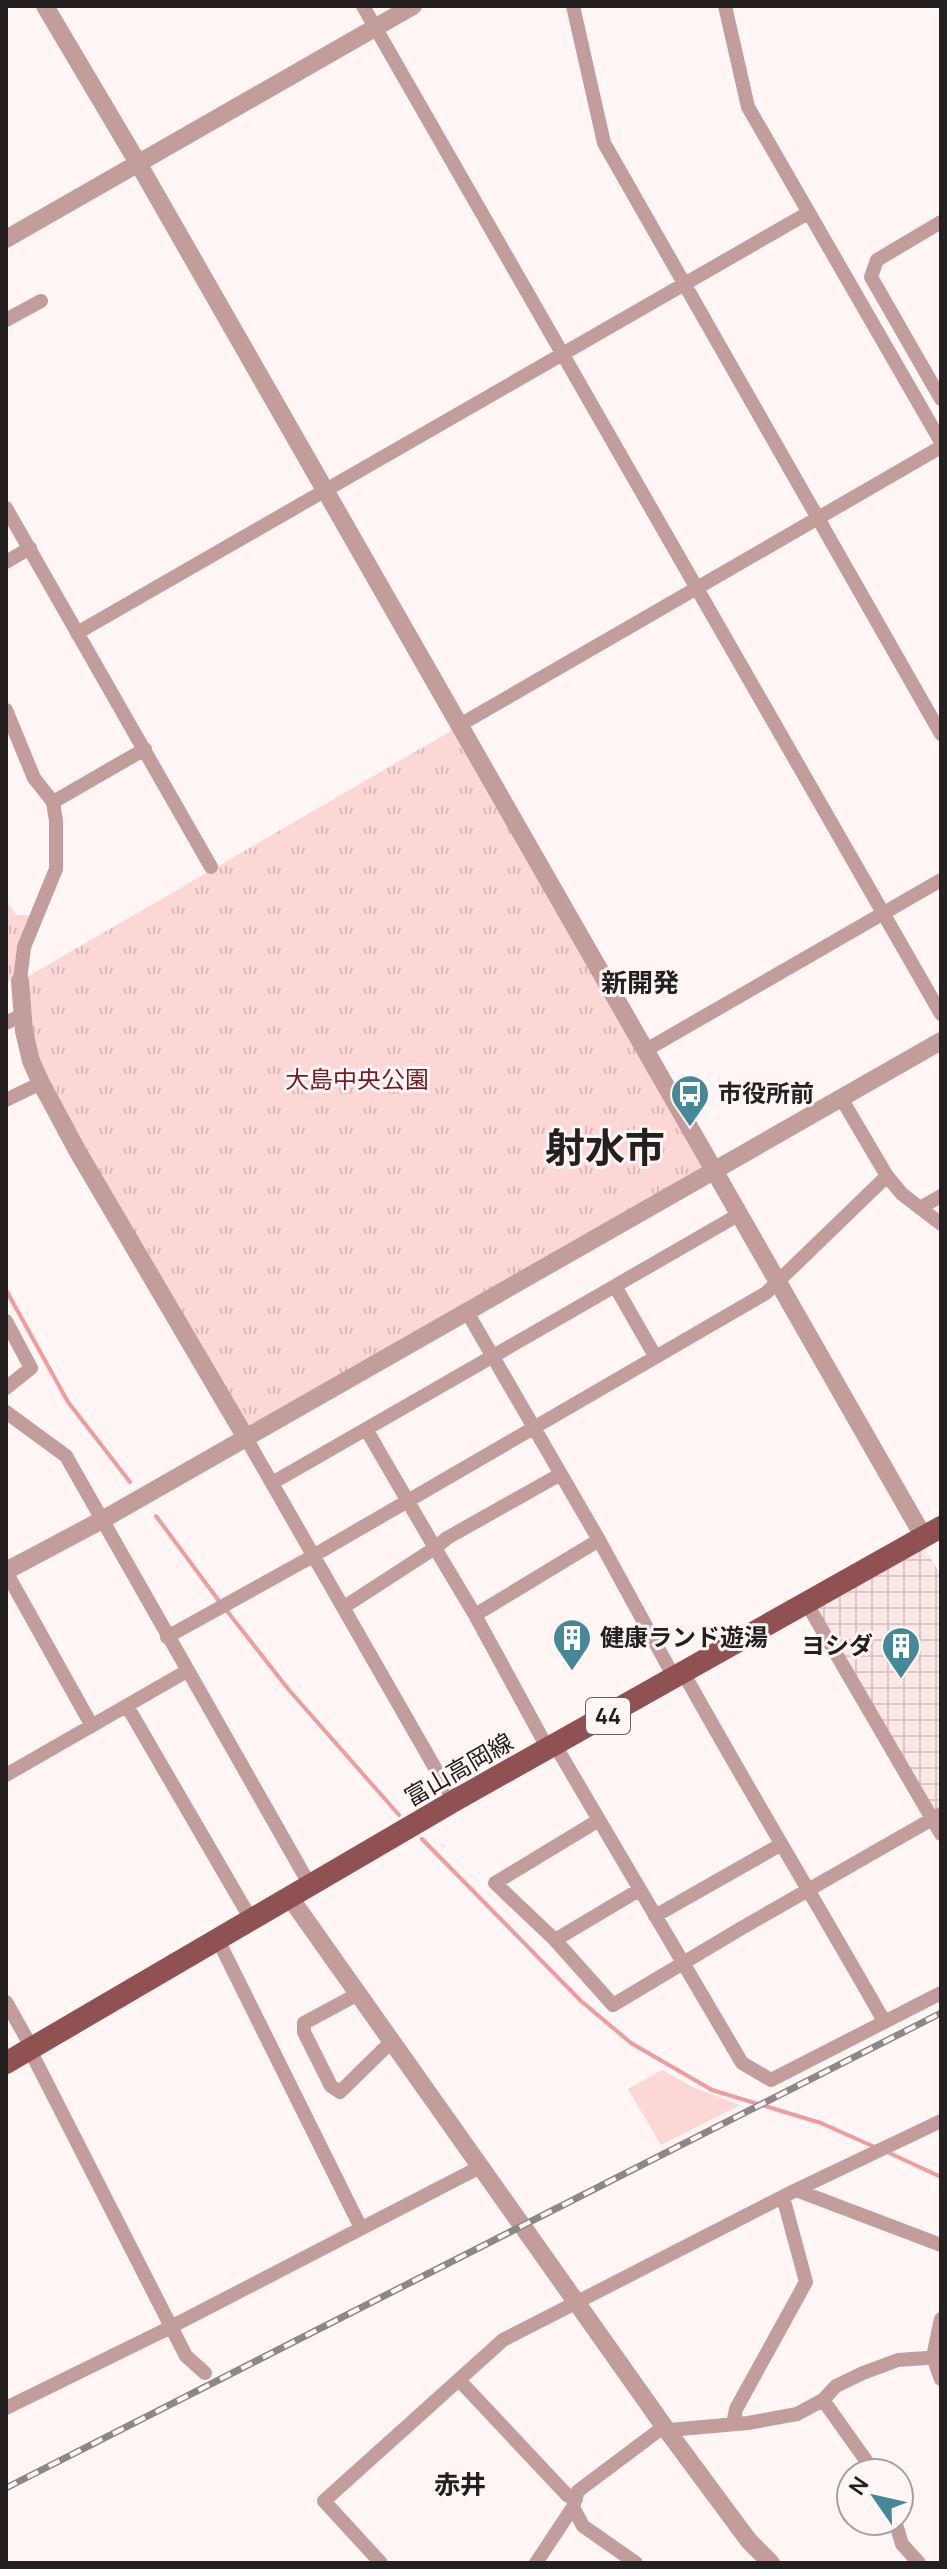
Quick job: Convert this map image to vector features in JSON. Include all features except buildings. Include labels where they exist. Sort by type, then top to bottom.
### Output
[{"type":"main road","name":"富山高岡線","points":[[6,2063],[454,1801],[807,1604],[936,1536]]},
{"type":"street","points":[[45,6],[138,163],[918,1527],[936,1536]]},
{"type":"street","points":[[363,6],[941,1014]]},
{"type":"street","points":[[6,239],[413,6]]},
{"type":"street","points":[[573,6],[604,143],[941,734]]},
{"type":"street","points":[[458,726],[818,520],[941,445],[748,107],[725,6]]},
{"type":"street","points":[[77,633],[808,213]]},
{"type":"street","points":[[941,222],[877,260],[871,277],[941,399]]},
{"type":"street","points":[[6,320],[41,301]]},
{"type":"street","points":[[6,508],[211,867]]},
{"type":"street","points":[[6,562],[30,548]]},
{"type":"street","points":[[6,710],[34,778],[53,802],[56,869],[24,947],[14,1019],[31,1061],[85,1165],[314,1554],[454,1801]]},
{"type":"street","points":[[53,802],[145,749]]},
{"type":"street","points":[[646,1050],[941,880]]},
{"type":"street","points":[[92,1726],[6,1571],[102,1520],[941,1041]]},
{"type":"street","points":[[6,1100],[41,1083]]},
{"type":"street","points":[[841,1098],[887,1176],[902,1194],[941,1224]]},
{"type":"street","points":[[167,1637],[766,1293],[887,1176]]},
{"type":"street","points":[[920,1208],[941,1196]]},
{"type":"street","points":[[272,1483],[738,1215]]},
{"type":"street","points":[[615,1286],[655,1356]]},
{"type":"street","points":[[467,1312],[559,1475],[809,1889],[884,2021]]},
{"type":"street","points":[[6,1321],[31,1368],[6,1388]]},
{"type":"street","points":[[6,1412],[66,1456],[311,1887]]},
{"type":"street","points":[[366,1429],[742,2063],[771,2080],[941,1993]]},
{"type":"street","points":[[344,1607],[447,1538],[559,1475]]},
{"type":"street","points":[[475,1615],[599,1540]]},
{"type":"street","points":[[807,1604],[937,1816],[941,1834]]},
{"type":"street","points":[[6,1775],[187,1671]]},
{"type":"street","points":[[127,1706],[252,1921]]},
{"type":"street","points":[[599,1820],[495,1883],[555,1940],[613,2005],[937,1816]]},
{"type":"street","points":[[655,1916],[780,1845]]},
{"type":"street","points":[[555,1940],[639,1890]]},
{"type":"street","points":[[291,1899],[666,2429],[749,2541],[771,2563]]},
{"type":"street","points":[[218,1940],[361,2228]]},
{"type":"street","points":[[358,1994],[304,2023],[304,2032],[331,2086],[340,2092],[392,2041]]},
{"type":"street","points":[[6,2002],[186,2356],[205,2373]]},
{"type":"street","points":[[381,2563],[324,2501],[503,2340],[941,2121]]},
{"type":"street","points":[[6,2408],[172,2327],[482,2166]]},
{"type":"street","points":[[790,2194],[941,2245]]},
{"type":"street","points":[[733,2424],[736,2409],[806,2282],[790,2194]]},
{"type":"street","points":[[941,2319],[937,2358],[941,2379]]},
{"type":"street","points":[[536,2563],[574,2503],[578,2491],[658,2431],[797,2414],[823,2400],[836,2386],[863,2373],[898,2360],[937,2358]]},
{"type":"street","points":[[459,2380],[574,2503],[583,2526],[636,2563]]},
{"type":"street","points":[[823,2400],[864,2457]]},
{"type":"street","points":[[900,2537],[902,2544],[919,2563]]},
{"type":"shaded area","points":[[924,1547],[941,1576],[941,1828],[815,1610]]},
{"type":"green space","name":"大島中央公園","points":[[458,727],[713,1171],[247,1436],[32,1061],[20,981]]},
{"type":"green space","points":[[6,901],[16,915],[30,915],[15,978],[6,983]]},
{"type":"green space","points":[[662,2070],[693,2087],[740,2105],[661,2145],[628,2089]]},
{"type":"waterway","points":[[6,1290],[68,1402],[130,1482]]},
{"type":"waterway","points":[[156,1516],[219,1601]]},
{"type":"waterway","points":[[227,1611],[289,1690],[399,1815]]},
{"type":"waterway","points":[[422,1839],[581,2001],[631,2043],[712,2090],[821,2123],[877,2148]]},
{"type":"waterway","points":[[885,2151],[941,2177]]},
{"type":"railway","points":[[6,2488],[941,2013]]},
{"type":"place","name":"市役所前","points":[[690,1128]]},
{"type":"place","name":"健康ランド遊湯","points":[[572,1672]]},
{"type":"place","name":"ヨシダ","points":[[901,1680]]},
{"type":"district","name":"新開発","points":[[640,983]]},
{"type":"district","name":"射水市","points":[[605,1148]]},
{"type":"district","name":"赤井","points":[[460,2485]]}]
